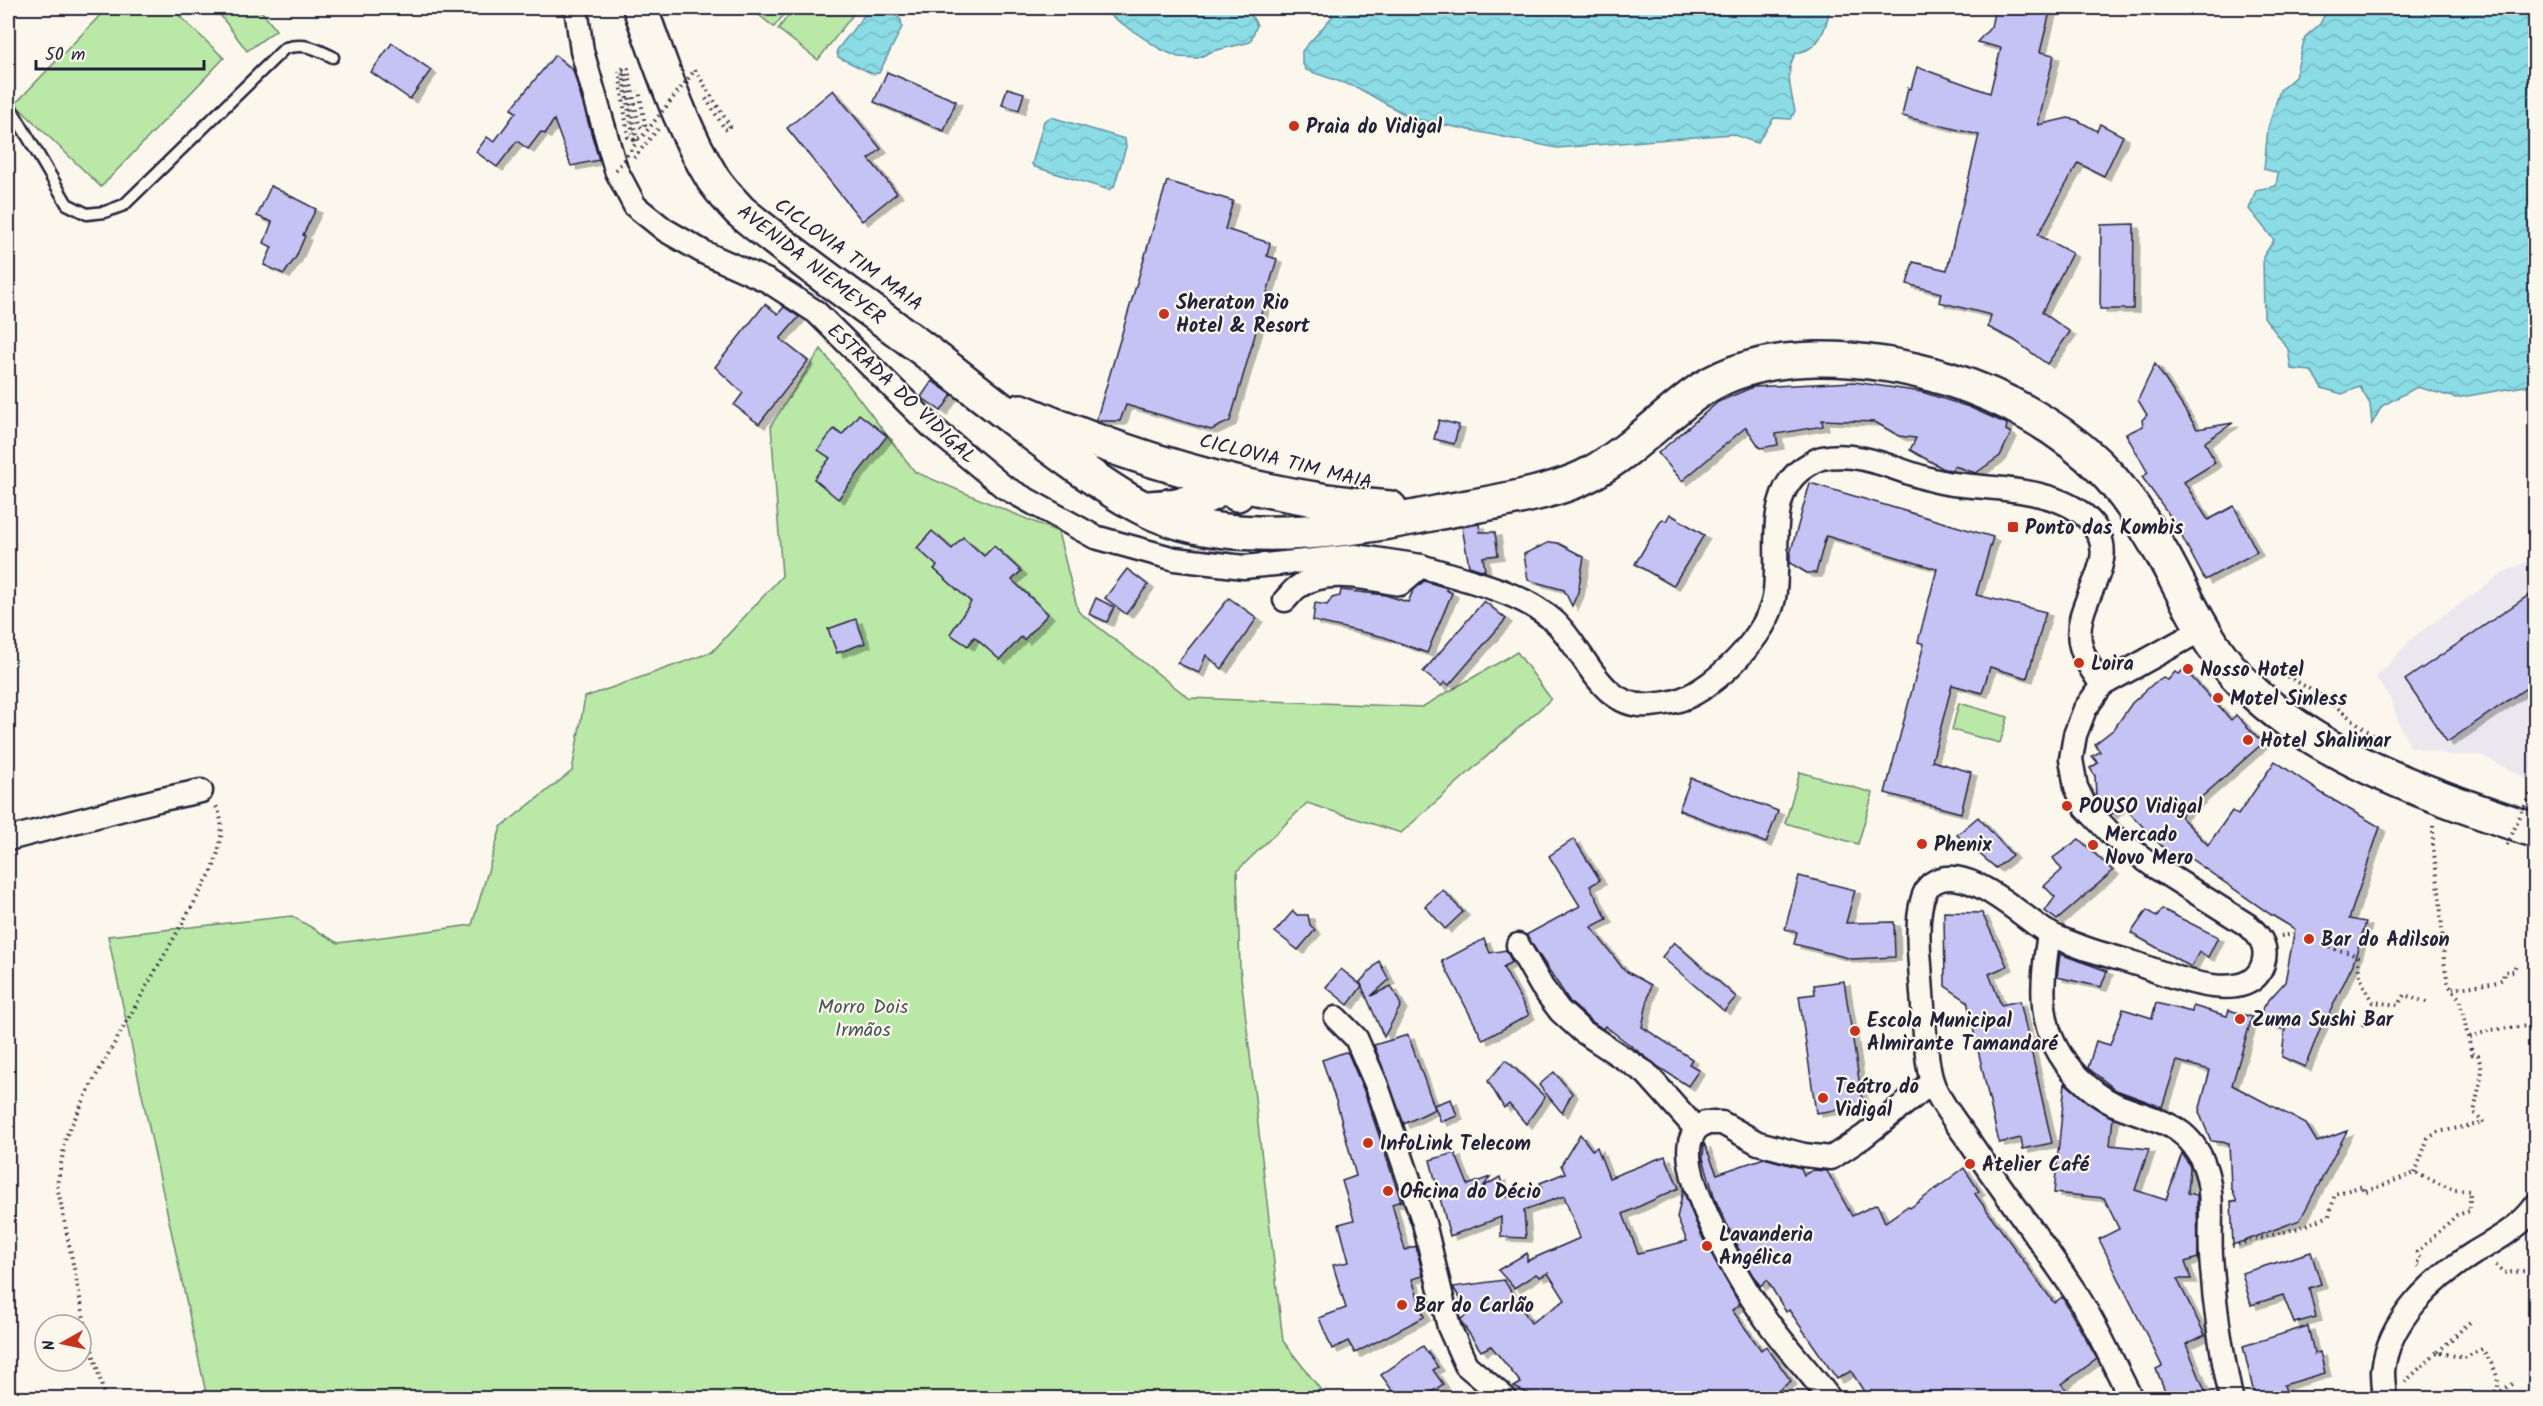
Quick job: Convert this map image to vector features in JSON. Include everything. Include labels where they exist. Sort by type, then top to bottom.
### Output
[{"type":"main road","name":"AVENIDA NIEMEYER","points":[[640,8],[672,96],[695,148],[714,181],[740,211],[1089,474],[1145,509],[1175,522],[1203,528],[1288,532],[1388,523],[1445,512],[1555,488],[1586,476],[1654,429],[1695,393],[1736,370],[1811,360],[1856,360],[1910,368],[1957,382],[2018,408],[2081,450],[2104,471],[2132,505],[2203,629],[2236,675],[2274,709],[2358,762],[2438,798],[2530,819]]},
{"type":"main road","name":"AVENIDA NIEMEYER","points":[[978,392],[1045,421],[1133,453],[1229,482],[1335,504],[1445,512]]},
{"type":"main road","points":[[1145,509],[1182,506],[1199,501],[1215,493],[1229,482],[1243,503],[1269,532]]},
{"type":"street","name":"ESTRADA DO VIDIGAL","points":[[576,8],[582,51],[616,170],[635,206],[665,230],[705,253],[768,281],[816,312],[932,427],[1004,487],[1095,537],[1175,559],[1244,567],[1355,556],[1420,566],[1506,594],[1528,604],[1554,621],[1598,678],[1616,697],[1632,705],[1649,705],[1682,699],[1708,685],[1746,649],[1760,629],[1774,600],[1777,523],[1780,500],[1788,481],[1799,470],[1820,458],[1851,456],[1888,464],[1939,482],[2038,494],[2068,505],[2090,520],[2099,535],[2104,552],[2100,573],[2085,601],[2080,623],[2080,643],[2086,660],[2102,685]]},
{"type":"street","points":[[1285,600],[1298,586],[1317,578],[1352,576],[1400,584],[1420,566]]},
{"type":"street","points":[[2131,1398],[2073,1290],[2001,1190],[1945,1106],[1932,1082],[1927,1057],[1918,930],[1922,900],[1930,885],[1942,879],[1955,878],[1970,882],[2008,902],[2049,933],[2091,950],[2182,980],[2215,987],[2239,986],[2256,977],[2263,966],[2265,952],[2262,938],[2249,926],[2152,866],[2113,836],[2086,808],[2076,787],[2071,759],[2075,735],[2085,709],[2102,685],[2203,629]]},
{"type":"street","points":[[8,839],[201,791]]},
{"type":"street","points":[[2049,933],[2043,992],[2049,1036],[2067,1066],[2089,1087],[2113,1103],[2161,1120],[2185,1135],[2194,1145],[2204,1165],[2210,1190],[2211,1252],[2218,1329],[2231,1398]]},
{"type":"street","points":[[1518,945],[1542,987],[1560,1011],[1582,1031],[1646,1073],[1696,1129]]},
{"type":"street","points":[[1336,1018],[1356,1038],[1377,1086],[1424,1222],[1449,1327],[1466,1365],[1505,1398]]},
{"type":"street","points":[[1829,1398],[1761,1313],[1718,1243],[1698,1191],[1690,1160],[1690,1142],[1696,1129],[1705,1123],[1722,1123],[1758,1143],[1804,1155],[1831,1158],[1863,1137],[1932,1082]]},
{"type":"street","points":[[2384,1390],[2384,1369],[2390,1344],[2399,1326],[2421,1295],[2526,1218],[2535,1205]]},
{"type":"lane","points":[[8,103],[67,204],[87,214],[105,212],[124,205],[285,48],[299,45],[313,46],[333,57]]},
{"type":"path","points":[[634,140],[622,68],[628,69],[639,125],[642,128],[645,125],[637,79]]},
{"type":"path","points":[[616,170],[637,142],[624,71],[621,69],[618,72],[628,136],[634,140]]},
{"type":"path","points":[[634,140],[642,137],[694,70],[730,129],[725,129],[695,81],[689,81]]},
{"type":"path","points":[[685,71],[692,91]]},
{"type":"path","points":[[2262,661],[2323,697],[2383,744]]},
{"type":"path","points":[[2507,845],[2535,782]]},
{"type":"path","points":[[105,1398],[85,1323],[57,1185],[66,1137],[92,1083],[213,869],[222,840],[219,811],[210,795],[201,791]]},
{"type":"path","points":[[2415,1173],[2428,1138],[2438,1132],[2484,1123],[2474,1113],[2482,1071],[2478,1055],[2472,1054],[2470,1037],[2459,998],[2448,984],[2444,961],[2440,898],[2433,846],[2434,817],[2438,798]]},
{"type":"path","points":[[2515,803],[2530,819]]},
{"type":"path","points":[[2323,946],[2350,952],[2358,957],[2362,986],[2373,1002],[2398,1005],[2404,995],[2429,1003]]},
{"type":"path","points":[[2452,989],[2497,982],[2503,979],[2504,972],[2514,971],[2516,964]]},
{"type":"path","points":[[2363,1026],[2373,1002]]},
{"type":"path","points":[[2470,1037],[2491,1030],[2535,1025]]},
{"type":"path","points":[[2211,1252],[2320,1220],[2330,1216],[2335,1194],[2363,1186],[2364,1192],[2415,1173],[2454,1190],[2470,1191],[2470,1211],[2457,1215],[2417,1252],[2421,1258],[2415,1264],[2439,1280]]},
{"type":"path","points":[[2484,1247],[2503,1273],[2535,1270]]},
{"type":"path","points":[[2384,1390],[2403,1383],[2473,1319]]},
{"type":"path","points":[[2438,1352],[2464,1358],[2482,1349],[2495,1366],[2499,1382],[2498,1389],[2489,1398]]},
{"type":"path","points":[[2489,1398],[2516,1382]]},
{"type":"shaded area","points":[[2535,557],[2535,783],[2481,755],[2449,755],[2410,746],[2390,698],[2376,678],[2412,638],[2505,572]]},
{"type":"green space","points":[[107,8],[171,8],[224,58],[101,187],[15,104]]},
{"type":"green space","points":[[215,8],[259,8],[276,30],[247,51]]},
{"type":"green space","points":[[750,8],[789,8],[774,27]]},
{"type":"green space","points":[[794,8],[858,8],[818,60],[778,29]]},
{"type":"green space","name":"Morro Dois Irmãos","points":[[821,349],[915,472],[1058,532],[1078,611],[1189,698],[1422,707],[1517,652],[1551,699],[1401,833],[1307,803],[1237,871],[1240,968],[1283,1341],[1327,1398],[207,1398],[108,936],[292,916],[338,943],[472,925],[501,827],[572,771],[585,697],[712,652],[782,576],[771,425]]},
{"type":"green space","points":[[1959,703],[2008,717],[2000,743],[1952,730]]},
{"type":"green space","points":[[1800,772],[1873,793],[1858,844],[1785,823]]},
{"type":"water","points":[[870,8],[886,8],[901,20],[902,27],[879,73],[873,74],[838,57],[837,50]]},
{"type":"water","points":[[1099,8],[1247,8],[1257,25],[1250,42],[1213,51],[1198,58],[1178,57],[1160,49]]},
{"type":"water","points":[[1330,8],[1830,8],[1824,30],[1816,43],[1811,48],[1796,53],[1792,60],[1789,81],[1795,111],[1791,119],[1774,118],[1757,143],[1732,134],[1557,148],[1411,118],[1358,88],[1306,70],[1302,62],[1302,51],[1332,17]]},
{"type":"water","points":[[2328,8],[2535,8],[2536,366],[2530,385],[2456,398],[2417,387],[2382,406],[2372,424],[2370,404],[2360,387],[2342,394],[2322,388],[2311,371],[2291,369],[2288,349],[2264,317],[2263,257],[2274,240],[2249,209],[2256,190],[2276,186],[2278,173],[2264,169],[2268,128],[2280,90],[2295,77],[2305,37],[2320,24]]},
{"type":"water","points":[[1051,117],[1125,139],[1126,147],[1114,187],[1109,190],[1035,167],[1032,164],[1044,121]]},
{"type":"building","points":[[1995,8],[2051,8],[2040,52],[2054,55],[2038,125],[2068,118],[2077,120],[2097,131],[2100,124],[2123,136],[2104,176],[2078,163],[2038,235],[2072,253],[2042,312],[2070,332],[2047,364],[2014,340],[1988,327],[1991,315],[1939,302],[1941,293],[1907,284],[1913,262],[1947,270],[1979,135],[1902,116],[1908,88],[1911,89],[1917,67],[1990,93],[2001,48],[1977,42],[1991,27]]},
{"type":"building","points":[[392,43],[431,70],[410,99],[371,72]]},
{"type":"building","points":[[555,55],[573,70],[599,160],[571,166],[554,120],[545,134],[541,132],[528,149],[517,141],[497,167],[476,152],[487,137],[494,142],[516,112],[511,109]]},
{"type":"building","points":[[887,72],[956,101],[944,131],[874,102]]},
{"type":"building","points":[[1007,88],[1024,93],[1019,110],[1002,105]]},
{"type":"building","points":[[833,90],[881,149],[869,159],[897,193],[862,221],[787,128]]},
{"type":"building","points":[[1167,181],[1233,201],[1225,229],[1270,243],[1267,256],[1277,259],[1230,421],[1211,430],[1126,405],[1120,421],[1096,421]]},
{"type":"building","points":[[271,186],[316,209],[303,235],[305,236],[296,257],[284,274],[264,265],[272,247],[264,243],[272,222],[257,216]]},
{"type":"building","points":[[2134,224],[2133,309],[2100,309],[2101,225]]},
{"type":"building","points":[[765,304],[778,314],[784,307],[799,317],[780,339],[808,361],[759,424],[734,405],[743,393],[715,367]]},
{"type":"building","points":[[2155,364],[2197,429],[2233,423],[2205,442],[2215,463],[2184,482],[2208,520],[2234,506],[2257,552],[2205,580],[2181,535],[2183,534],[2142,477],[2148,473],[2126,434],[2143,426],[2142,420],[2147,415],[2138,400]]},
{"type":"building","points":[[932,381],[952,395],[941,411],[921,397]]},
{"type":"building","points":[[1854,382],[1922,392],[1969,407],[2007,424],[2006,430],[2011,433],[2000,456],[1976,473],[1954,466],[1952,470],[1944,469],[1910,450],[1916,438],[1899,436],[1875,422],[1822,420],[1823,426],[1776,434],[1778,445],[1760,448],[1746,427],[1682,481],[1658,453],[1718,402],[1753,387]]},
{"type":"building","points":[[859,414],[887,436],[838,499],[814,479],[830,458],[818,450],[834,429],[842,435]]},
{"type":"building","points":[[1439,420],[1459,425],[1454,444],[1434,439]]},
{"type":"building","points":[[1810,483],[1993,537],[1976,595],[2046,612],[2027,678],[1990,667],[1982,693],[1952,685],[1932,761],[1971,772],[1961,813],[1885,793],[1924,644],[1918,642],[1937,569],[1826,536],[1816,573],[1807,573],[1790,563],[1790,554]]},
{"type":"building","points":[[1670,514],[1704,535],[1673,586],[1635,564],[1662,519],[1666,521]]},
{"type":"building","points":[[1479,524],[1480,532],[1495,532],[1498,555],[1483,557],[1485,571],[1469,566],[1462,527]]},
{"type":"building","points":[[932,531],[952,549],[963,537],[984,556],[994,546],[1021,571],[1012,580],[1048,614],[1024,640],[1021,637],[1000,660],[974,637],[968,646],[950,634],[971,602],[934,569],[937,566],[917,548]]},
{"type":"building","points":[[1550,542],[1558,543],[1584,557],[1578,592],[1572,606],[1564,590],[1528,580],[1524,554]]},
{"type":"building","points":[[1127,569],[1148,585],[1126,614],[1105,598]]},
{"type":"building","points":[[1424,581],[1447,588],[1446,590],[1452,593],[1427,653],[1384,637],[1313,621],[1315,603],[1327,605],[1332,598],[1340,596],[1341,590],[1385,595],[1408,602],[1413,591]]},
{"type":"building","points":[[2535,591],[2535,682],[2447,742],[2405,680]]},
{"type":"building","points":[[1096,598],[1114,607],[1107,622],[1089,614]]},
{"type":"building","points":[[1229,598],[1257,618],[1222,669],[1206,655],[1199,673],[1177,663]]},
{"type":"building","points":[[1484,601],[1506,619],[1449,685],[1445,682],[1441,686],[1423,672]]},
{"type":"building","points":[[856,619],[865,643],[837,653],[828,629]]},
{"type":"building","points":[[2184,669],[2231,720],[2236,715],[2263,743],[2180,816],[2208,845],[2232,811],[2238,815],[2275,761],[2323,794],[2380,827],[2349,919],[2366,922],[2353,964],[2326,1020],[2324,1019],[2305,1067],[2282,1057],[2285,1029],[2255,1021],[2267,1002],[2285,982],[2295,929],[2181,852],[2174,859],[2122,805],[2111,815],[2096,797],[2095,776],[2090,768],[2098,763],[2092,756],[2100,752],[2095,744],[2114,729],[2132,703],[2154,683],[2163,678],[2168,680],[2175,672],[2179,674]]},
{"type":"building","points":[[1691,778],[1778,811],[1766,843],[1679,810]]},
{"type":"building","points":[[1978,817],[2012,855],[1996,868],[1957,835]]},
{"type":"building","points":[[1574,839],[1600,880],[1590,886],[1607,919],[1591,927],[1624,970],[1651,985],[1642,1027],[1692,1059],[1689,1064],[1699,1070],[1688,1086],[1660,1068],[1605,1026],[1603,1029],[1590,1020],[1570,1002],[1526,935],[1580,906],[1549,856]]},
{"type":"building","points":[[2079,839],[2113,871],[2057,920],[2045,911],[2055,897],[2044,886],[2062,870],[2053,858]]},
{"type":"building","points":[[1799,876],[1855,890],[1846,923],[1894,922],[1895,957],[1852,959],[1794,944],[1797,932],[1785,929]]},
{"type":"building","points":[[1443,890],[1463,912],[1445,929],[1425,906]]},
{"type":"building","points":[[2162,909],[2218,937],[2208,957],[2199,952],[2191,967],[2131,933],[2147,910],[2157,917]]},
{"type":"building","points":[[1293,911],[1297,915],[1308,915],[1310,925],[1315,930],[1298,950],[1275,932]]},
{"type":"building","points":[[1944,912],[1982,913],[2007,966],[1989,974],[2001,1005],[2020,1001],[2052,1143],[2023,1149],[2021,1138],[1999,1143],[1967,1001],[1945,986]]},
{"type":"building","points":[[1484,939],[1490,953],[1506,950],[1512,962],[1503,967],[1529,1015],[1483,1040],[1442,961]]},
{"type":"building","points":[[1674,942],[1736,997],[1724,1011],[1662,957]]},
{"type":"building","points":[[2060,954],[2107,971],[2101,987],[2057,977]]},
{"type":"building","points":[[1379,961],[1389,980],[1371,996],[1391,986],[1401,1005],[1384,1037],[1360,982]]},
{"type":"building","points":[[1341,969],[1362,986],[1348,1005],[1326,987]]},
{"type":"building","points":[[1844,981],[1863,1106],[1816,1113],[1799,996],[1815,994],[1814,985]]},
{"type":"building","points":[[2156,1003],[2192,1012],[2193,1006],[2227,1016],[2229,1010],[2252,1017],[2232,1085],[2306,1124],[2317,1142],[2347,1131],[2300,1220],[2233,1245],[2231,1201],[2237,1202],[2231,1187],[2229,1143],[2211,1141],[2199,1112],[2210,1070],[2177,1061],[2162,1107],[2116,1090],[2088,1068],[2096,1041],[2110,1045],[2123,1009],[2152,1018]]},
{"type":"building","points":[[1408,1035],[1435,1109],[1404,1124],[1374,1045]]},
{"type":"building","points":[[1348,1053],[1364,1091],[1401,1201],[1392,1204],[1405,1250],[1416,1246],[1423,1276],[1412,1279],[1424,1317],[1355,1353],[1348,1341],[1332,1349],[1319,1318],[1346,1308],[1333,1265],[1349,1262],[1339,1224],[1354,1220],[1342,1181],[1356,1176],[1337,1104],[1322,1060]]},
{"type":"building","points":[[1506,1060],[1545,1097],[1526,1124],[1509,1104],[1504,1108],[1488,1081]]},
{"type":"building","points":[[1554,1072],[1572,1093],[1562,1113],[1539,1085]]},
{"type":"building","points":[[2065,1083],[2092,1106],[2113,1118],[2110,1145],[2149,1149],[2135,1190],[2166,1200],[2182,1153],[2190,1167],[2188,1193],[2197,1195],[2198,1258],[2185,1262],[2191,1279],[2177,1279],[2205,1335],[2186,1344],[2208,1398],[2168,1398],[2156,1369],[2162,1366],[2099,1239],[2119,1229],[2104,1198],[2054,1193]]},
{"type":"building","points":[[1451,1099],[1457,1116],[1441,1122],[1434,1105]]},
{"type":"building","points":[[1580,1134],[1592,1150],[1597,1147],[1609,1178],[1665,1156],[1679,1188],[1623,1214],[1638,1253],[1687,1241],[1677,1218],[1683,1190],[1701,1235],[1740,1305],[1732,1310],[1761,1350],[1766,1346],[1791,1381],[1779,1390],[1784,1398],[1538,1398],[1514,1387],[1521,1383],[1491,1346],[1481,1351],[1462,1323],[1461,1319],[1469,1313],[1453,1287],[1504,1280],[1531,1323],[1565,1300],[1548,1273],[1540,1277],[1536,1274],[1514,1288],[1498,1270],[1527,1253],[1527,1261],[1580,1238],[1564,1196],[1524,1210],[1526,1238],[1501,1237],[1501,1217],[1450,1236],[1430,1160],[1455,1153],[1468,1185],[1490,1177],[1483,1187],[1500,1177],[1506,1197],[1542,1187],[1540,1183],[1565,1173],[1561,1165]]},
{"type":"building","points":[[1704,1143],[1717,1174],[1764,1158],[1801,1168],[1804,1175],[1813,1170],[1827,1171],[1852,1216],[1877,1204],[1885,1222],[1908,1206],[1910,1208],[1964,1168],[1979,1191],[1975,1194],[2054,1303],[2062,1297],[2097,1359],[2062,1384],[2072,1398],[1868,1398],[1851,1371],[1837,1379],[1789,1310],[1786,1312],[1767,1280],[1760,1286],[1738,1248],[1715,1199],[1703,1158]]},
{"type":"building","points":[[2311,1252],[2321,1284],[2309,1288],[2316,1317],[2294,1323],[2283,1295],[2251,1305],[2242,1273]]},
{"type":"building","points":[[2308,1326],[2314,1354],[2320,1352],[2325,1373],[2284,1385],[2288,1398],[2255,1398],[2243,1346]]},
{"type":"building","points":[[1423,1346],[1438,1367],[1433,1370],[1443,1384],[1423,1398],[1398,1398],[1381,1375]]},
{"type":"place","name":"Praia do Vidigal","points":[[1294,126]]},
{"type":"place","name":"Sheraton Rio Hotel & Resort","points":[[1164,314]]},
{"type":"place","name":"Ponto das Kombis","points":[[2013,527]]},
{"type":"place","name":"Loira","points":[[2079,663]]},
{"type":"place","name":"Nosso Hotel","points":[[2188,669]]},
{"type":"place","name":"Motel Sinless","points":[[2218,698]]},
{"type":"place","name":"Hotel Shalimar","points":[[2248,740]]},
{"type":"place","name":"POUSO Vidigal","points":[[2067,806]]},
{"type":"place","name":"Phenix","points":[[1922,844]]},
{"type":"place","name":"Mercado Novo Mero","points":[[2093,845]]},
{"type":"place","name":"Bar do Adilson","points":[[2309,939]]},
{"type":"place","name":"Zuma Sushi Bar","points":[[2240,1019]]},
{"type":"place","name":"Escola Municipal Almirante Tamandaré","points":[[1855,1031]]},
{"type":"place","name":"Teátro do Vidigal","points":[[1823,1098]]},
{"type":"place","name":"InfoLink Telecom","points":[[1368,1143]]},
{"type":"place","name":"Atelier Café","points":[[1970,1164]]},
{"type":"place","name":"Oficina do Décio","points":[[1388,1191]]},
{"type":"place","name":"Lavanderia Angélica","points":[[1707,1246]]},
{"type":"place","name":"Bar do Carlão","points":[[1402,1305]]}]
